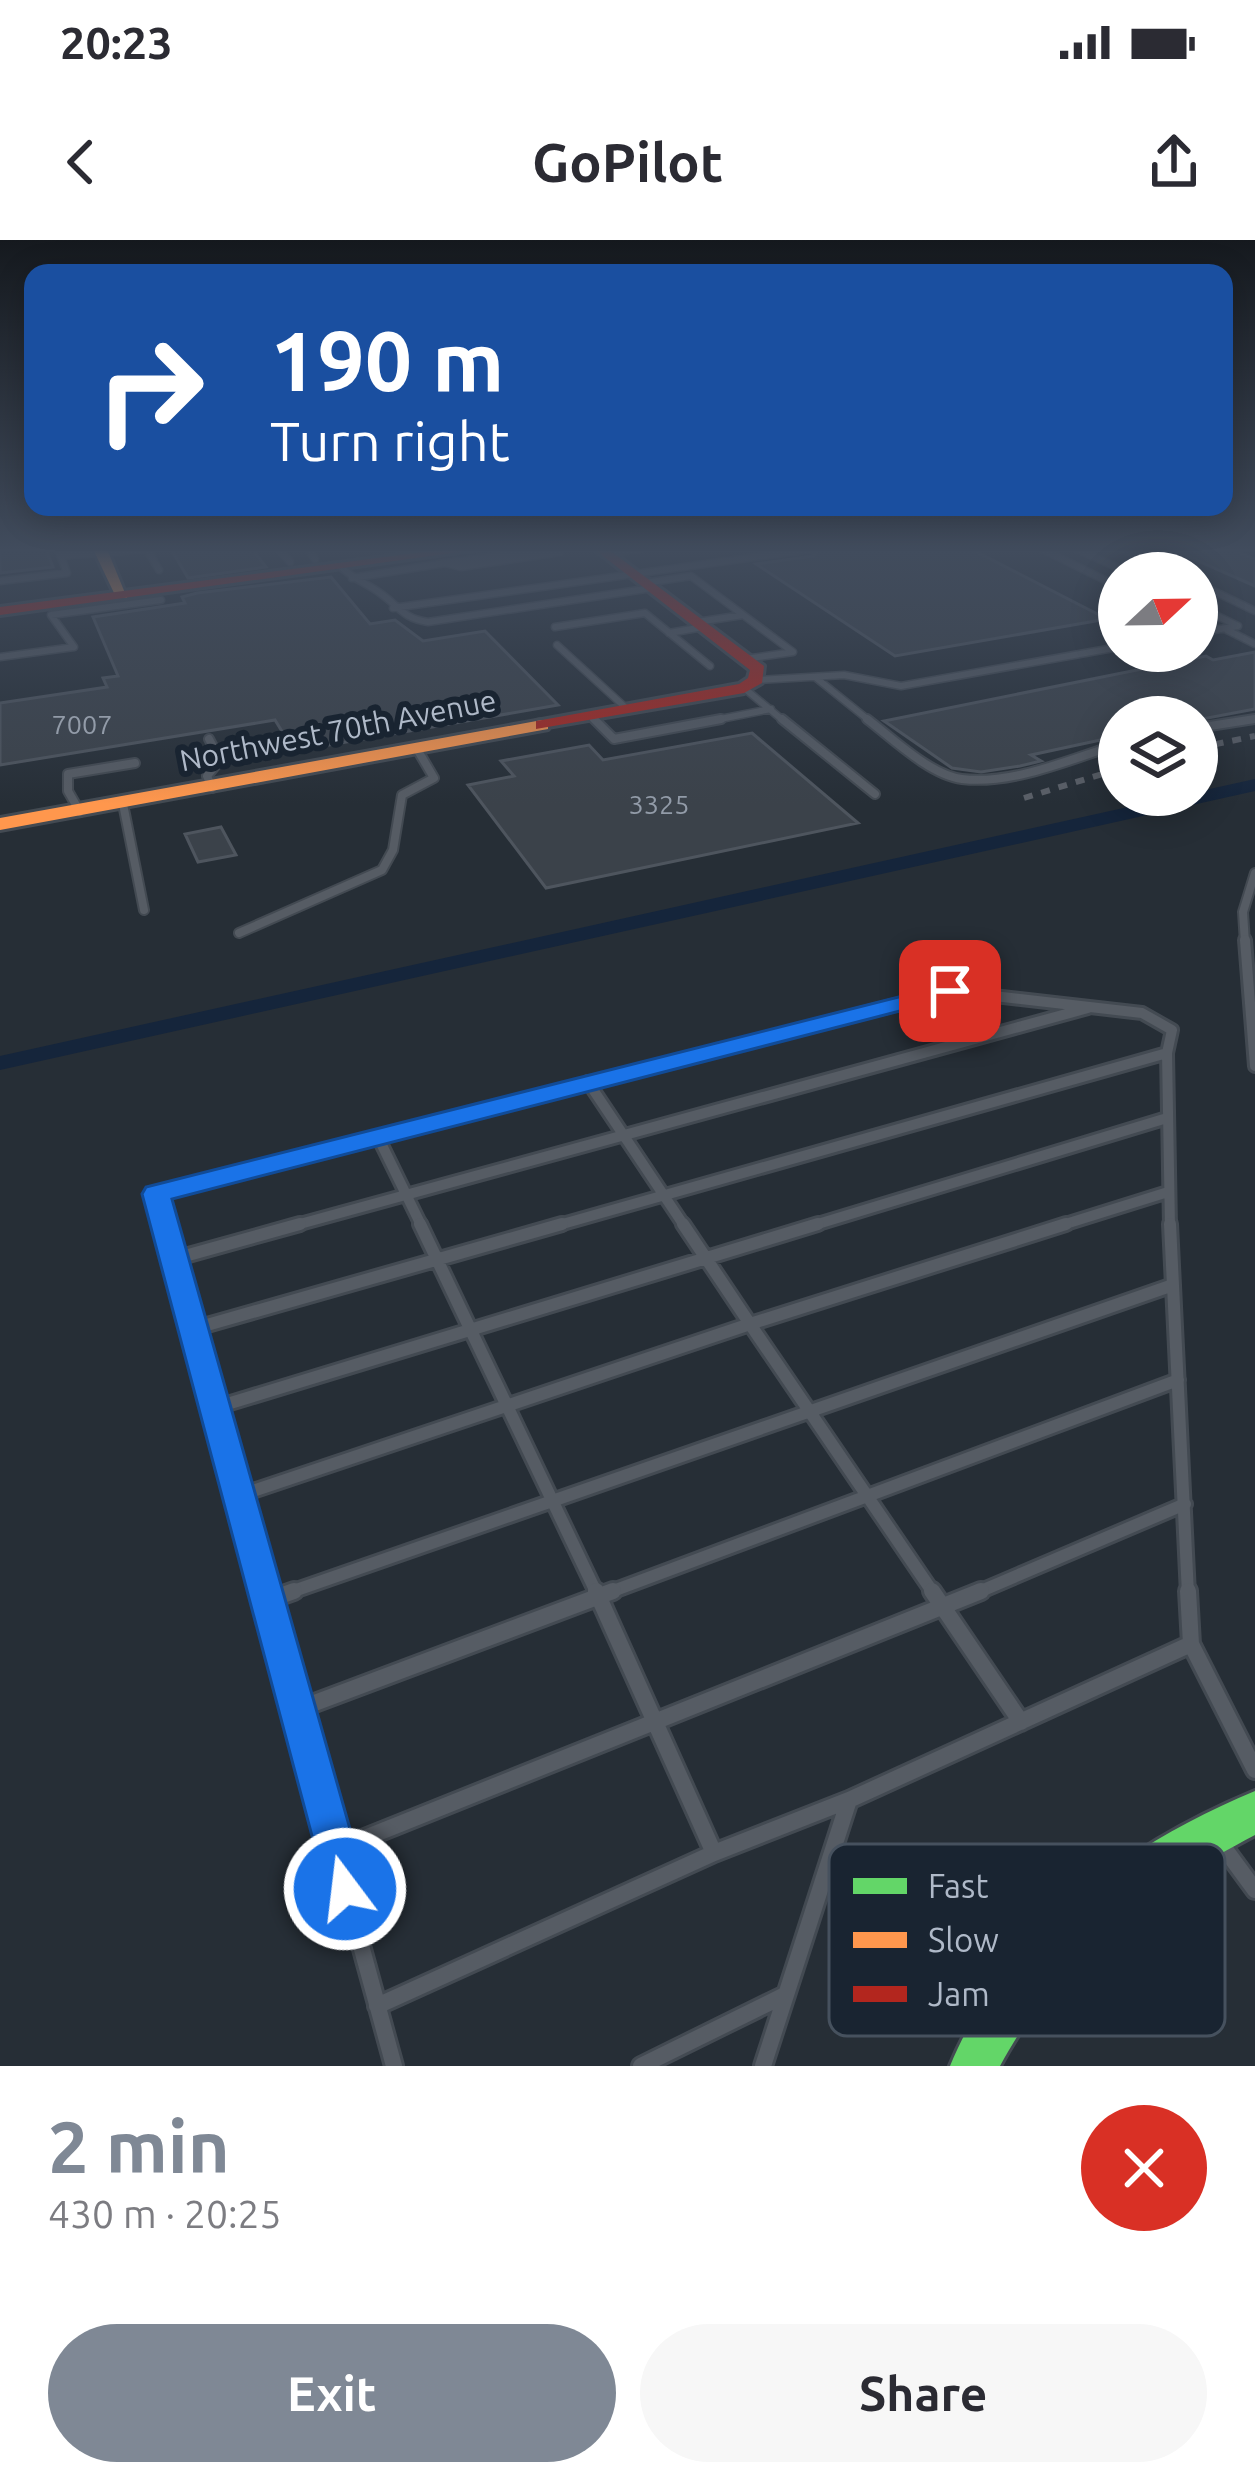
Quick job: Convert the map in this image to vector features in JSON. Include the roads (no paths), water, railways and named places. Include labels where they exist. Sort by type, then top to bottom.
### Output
[{"type":"street","points":[[709,634],[748,676]]},
{"type":"street","name":"Northwest 70th Avenue","points":[[0,824],[627,710],[748,676]]},
{"type":"street","points":[[1193,1844],[1255,1813]]},
{"type":"street","points":[[974,2066],[990,2036]]},
{"type":"lane","points":[[0,657],[74,646],[65,634]]},
{"type":"lane","points":[[671,634],[710,666]]},
{"type":"lane","points":[[748,676],[793,652],[769,634]]},
{"type":"lane","points":[[557,645],[627,710]]},
{"type":"lane","points":[[748,676],[859,676],[901,686],[1098,651]]},
{"type":"lane","points":[[748,676],[771,710],[874,794]]},
{"type":"lane","points":[[815,677],[885,733],[941,771],[962,779],[1024,773],[1098,750]]},
{"type":"lane","points":[[592,716],[614,739],[771,710]]},
{"type":"lane","points":[[1218,725],[1255,719]]},
{"type":"lane","points":[[209,739],[220,760],[207,776],[212,788]]},
{"type":"lane","points":[[239,933],[382,870],[396,850],[396,812],[402,796],[434,778],[417,749]]},
{"type":"lane","points":[[80,812],[68,791],[68,774],[135,763]]},
{"type":"lane","points":[[123,804],[124,823],[146,894],[144,910]]},
{"type":"lane","points":[[1255,873],[1243,912],[1255,1066]]},
{"type":"lane","points":[[394,2066],[156,1194],[950,991],[1142,1012],[1172,1030],[1167,1053],[1168,1192],[1191,1644],[1255,1770]]},
{"type":"lane","points":[[174,1259],[1097,1006]]},
{"type":"lane","points":[[193,1329],[436,1256],[1167,1053]]},
{"type":"lane","points":[[589,1082],[1021,1722]]},
{"type":"lane","points":[[214,1408],[1167,1118]]},
{"type":"lane","points":[[378,1137],[554,1499],[714,1853]]},
{"type":"lane","points":[[238,1496],[750,1324],[1168,1192]]},
{"type":"lane","points":[[266,1600],[1173,1285]]},
{"type":"lane","points":[[296,1710],[1178,1380]]},
{"type":"lane","points":[[334,1850],[945,1606],[1186,1504]]},
{"type":"lane","points":[[377,2006],[1191,1644]]},
{"type":"lane","points":[[834,1844],[849,1800]]},
{"type":"lane","points":[[1214,1833],[1222,1844]]},
{"type":"lane","points":[[1225,1848],[1255,1890]]},
{"type":"lane","points":[[764,2066],[829,1859]]},
{"type":"lane","points":[[641,2066],[783,1996]]},
{"type":"waterway","points":[[0,1063],[1255,785]]},
{"type":"railway","points":[[1218,744],[1255,736]]},
{"type":"railway","points":[[1024,798],[1098,775]]}]
